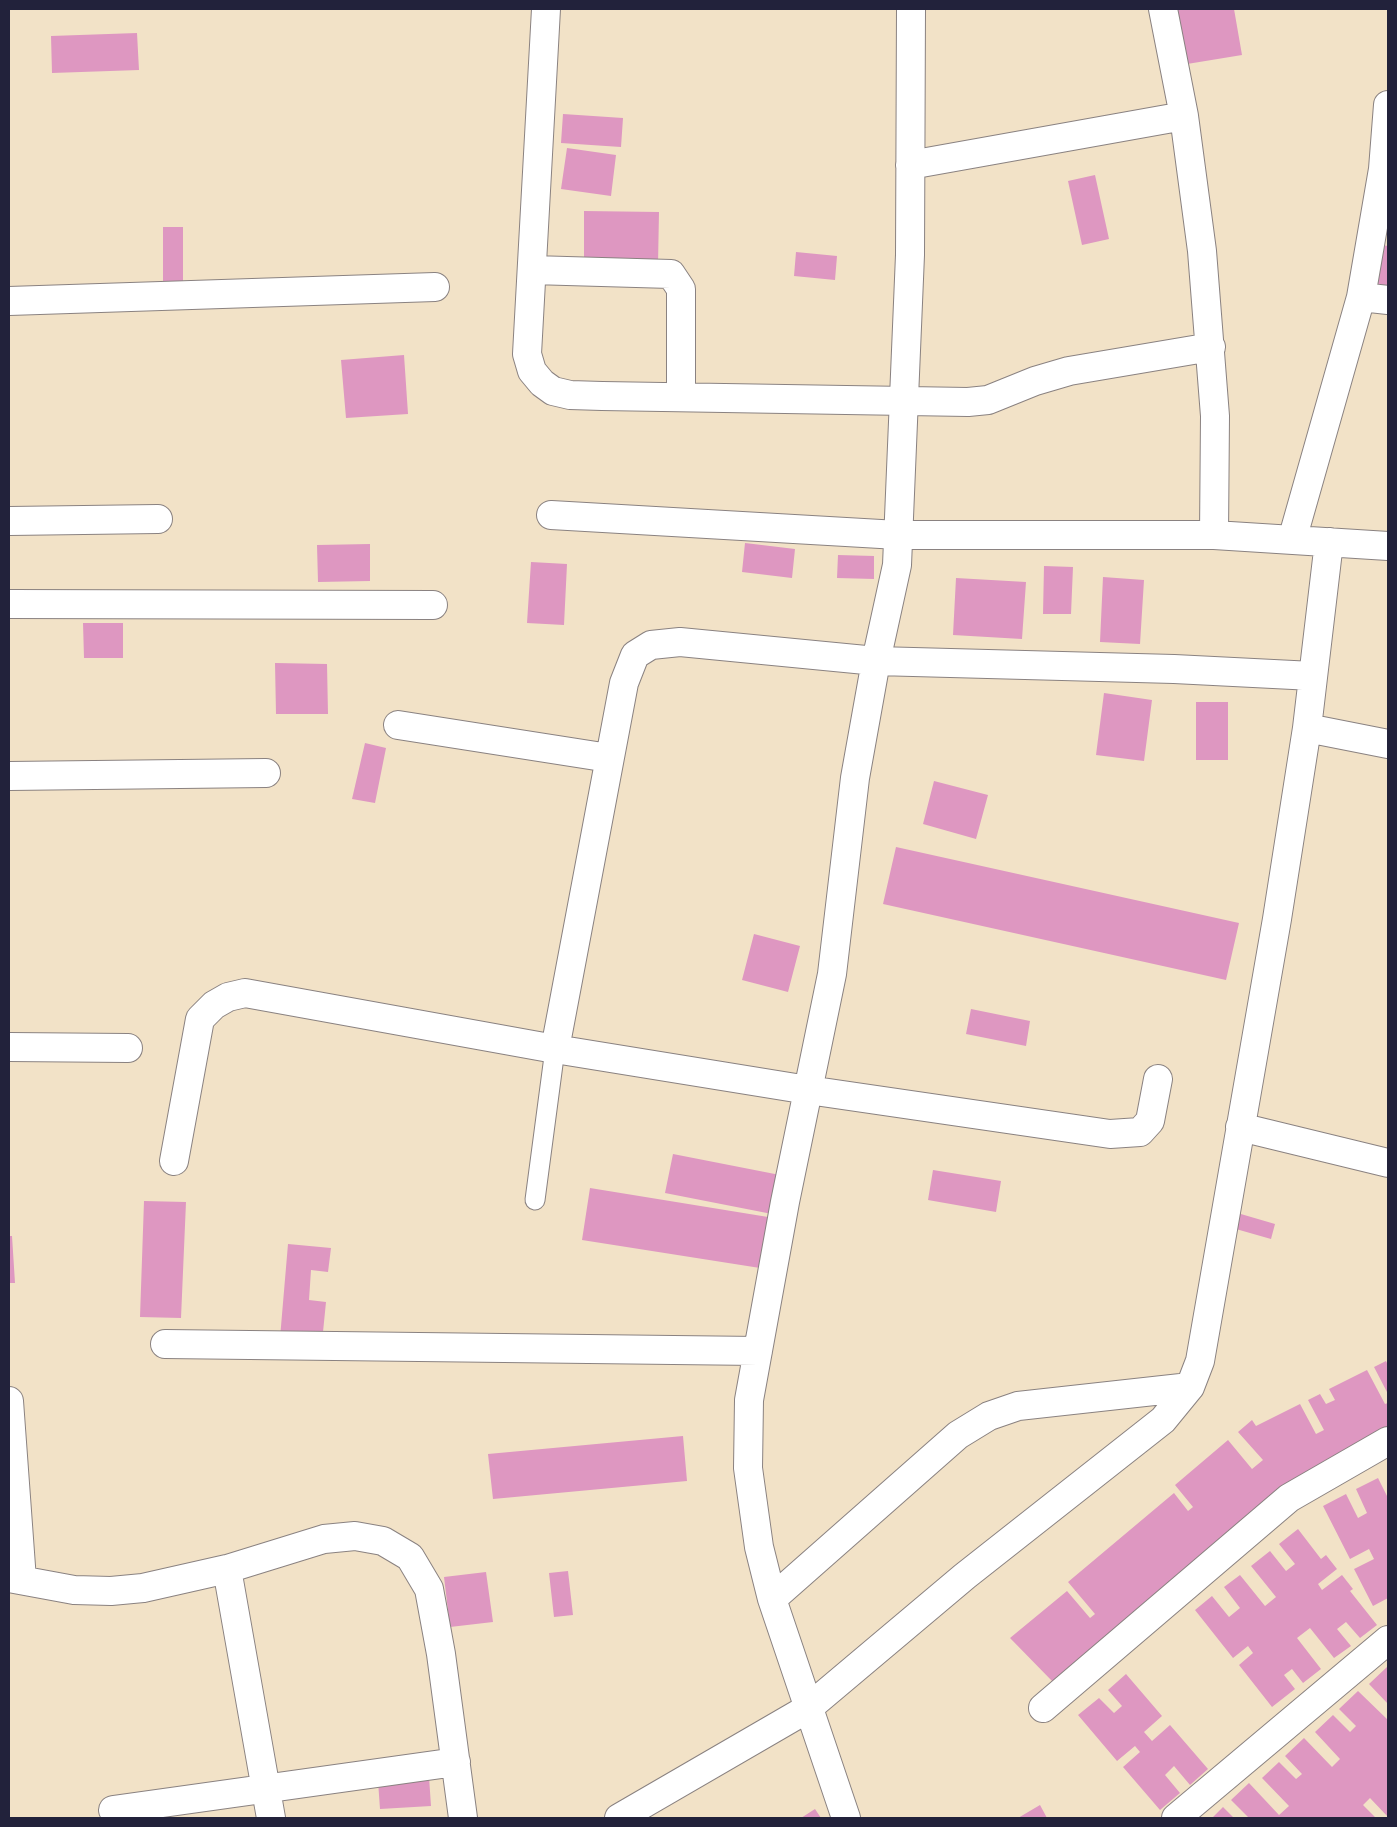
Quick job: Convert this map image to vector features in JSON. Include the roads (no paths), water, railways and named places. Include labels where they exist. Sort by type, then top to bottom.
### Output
[{"type":"street","points":[[546,9],[527,354],[532,371],[542,383],[554,391],[570,395],[681,398],[903,403],[968,402],[988,400],[1035,381],[1069,371],[1211,347]]},
{"type":"street","points":[[846,1818],[807,1708],[772,1599],[759,1547],[748,1468],[749,1400],[832,974],[855,778],[876,662],[897,565],[910,255],[911,9]]},
{"type":"street","points":[[1163,9],[1184,116],[1202,251],[1215,416],[1214,535]]},
{"type":"street","points":[[1292,540],[1361,296],[1385,169],[1388,105]]},
{"type":"street","points":[[910,165],[1184,116]]},
{"type":"street","points":[[532,270],[671,274],[681,289],[681,398]]},
{"type":"street","points":[[9,301],[435,287]]},
{"type":"street","points":[[1361,296],[1388,300]]},
{"type":"street","points":[[551,515],[898,536],[1214,535],[1388,546]]},
{"type":"street","points":[[9,521],[158,519]]},
{"type":"street","points":[[619,1818],[807,1708],[965,1576],[1163,1420],[1190,1387],[1200,1361],[1277,919],[1307,728],[1330,542]]},
{"type":"street","points":[[9,604],[433,605]]},
{"type":"street","points":[[555,1049],[624,683],[635,655],[651,645],[680,642],[876,662],[1174,669],[1313,676]]},
{"type":"street","points":[[398,724],[609,758]]},
{"type":"street","points":[[1307,728],[1388,744]]},
{"type":"street","points":[[9,776],[266,773]]},
{"type":"street","points":[[174,1160],[200,1019],[214,1005],[228,997],[245,993],[555,1049],[808,1090],[1110,1134],[1140,1132],[1150,1121],[1158,1079]]},
{"type":"street","points":[[9,1047],[128,1048]]},
{"type":"street","points":[[1240,1127],[1388,1163]]},
{"type":"street","points":[[165,1344],[758,1351]]},
{"type":"street","points":[[772,1599],[958,1435],[989,1416],[1018,1406],[1190,1387]]},
{"type":"street","points":[[9,1401],[15,1579],[74,1590],[111,1591],[143,1588],[227,1569],[324,1539],[356,1536],[383,1540],[410,1557],[429,1589],[463,1818]]},
{"type":"street","points":[[1043,1708],[1289,1498],[1388,1441]]},
{"type":"street","points":[[227,1569],[271,1818]]},
{"type":"street","points":[[1176,1818],[1388,1640]]},
{"type":"street","points":[[113,1810],[456,1762]]},
{"type":"lane","points":[[535,1200],[555,1049]]}]
